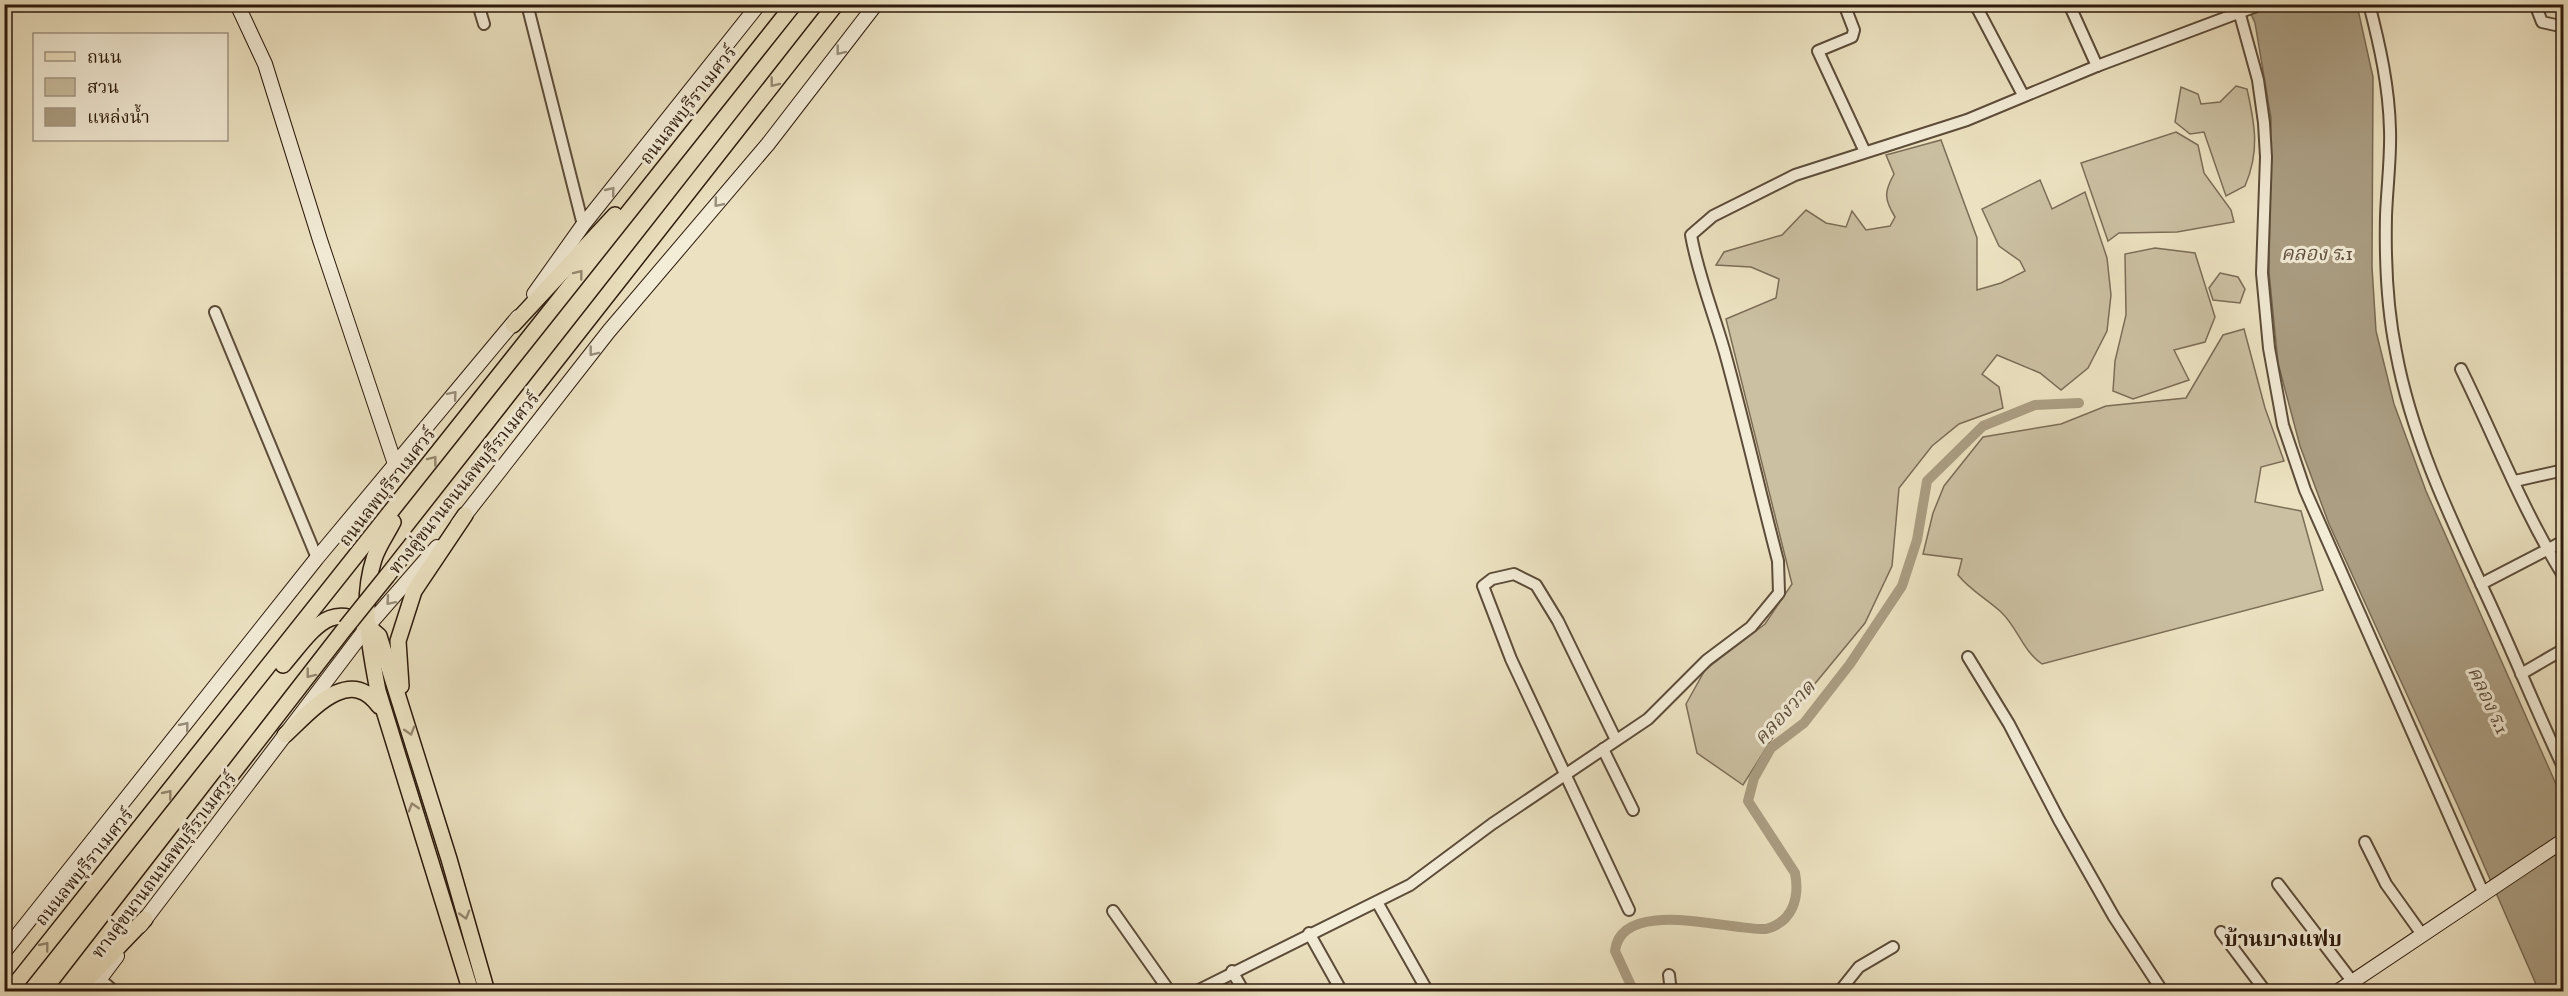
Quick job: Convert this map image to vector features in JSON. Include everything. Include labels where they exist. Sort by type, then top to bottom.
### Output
[{"type":"main road","points":[[237,4],[265,64],[394,464]]},
{"type":"main road","points":[[513,325],[584,225],[759,4]]},
{"type":"main road","name":"ถนนลพบุรีราเมศวร์","points":[[9,992],[794,4]]},
{"type":"main road","points":[[63,992],[346,627],[836,4]]},
{"type":"main road","name":"ทางคู่ขนานถนนลพบุรีราเมศวร์","points":[[90,992],[368,626],[465,515],[609,331],[768,144],[876,4]]},
{"type":"main road","points":[[4,952],[394,464],[513,325],[688,137]]},
{"type":"main road","points":[[408,492],[375,556],[369,577],[368,626],[378,691],[471,992]]},
{"type":"main road","points":[[402,706],[398,641],[405,616],[414,591],[465,515]]},
{"type":"main road","points":[[208,744],[321,621],[334,616],[350,617],[368,626],[379,636],[402,706],[487,992]]},
{"type":"main road","points":[[285,735],[334,692],[360,689],[371,695],[385,713]]},
{"type":"main road","points":[[2337,992],[2485,890],[2564,840]]},
{"type":"main road","points":[[75,992],[145,919]]},
{"type":"street","points":[[478,4],[484,24]]},
{"type":"street","points":[[527,4],[584,225]]},
{"type":"street","points":[[1844,4],[1854,30],[1852,37],[1818,51],[1865,152]]},
{"type":"street","points":[[1975,4],[2023,95]]},
{"type":"street","points":[[2069,4],[2097,66]]},
{"type":"street","points":[[2369,4],[2383,62],[2390,131],[2386,219],[2389,299],[2395,351],[2405,394],[2427,460],[2564,769]]},
{"type":"street","points":[[2535,4],[2542,22],[2560,26],[2564,30]]},
{"type":"street","points":[[1195,992],[1232,971],[1410,885],[1492,824],[1648,719],[1707,660],[1751,627],[1779,593],[1778,561],[1712,308],[1696,266],[1691,235],[1713,216],[1795,175],[1966,120],[2239,9],[2261,5]]},
{"type":"street","points":[[2239,9],[2258,80],[2264,123],[2265,308],[2283,425],[2305,490],[2485,890]]},
{"type":"street","points":[[215,312],[317,558]]},
{"type":"street","points":[[2461,369],[2515,481],[2524,507],[2564,577]]},
{"type":"street","points":[[2515,481],[2564,470]]},
{"type":"street","points":[[2481,584],[2564,541]]},
{"type":"street","points":[[1616,740],[1576,657],[1536,585],[1514,574],[1492,579],[1483,586],[1515,668],[1629,910]]},
{"type":"street","points":[[2521,674],[2564,649]]},
{"type":"street","points":[[1968,657],[2009,724],[2058,820],[2115,918],[2163,992]]},
{"type":"street","points":[[1603,749],[1633,810]]},
{"type":"street","points":[[2365,842],[2386,884],[2421,933]]},
{"type":"street","points":[[2278,884],[2352,981]]},
{"type":"street","points":[[1377,902],[1428,992]]},
{"type":"street","points":[[1113,911],[1170,992]]},
{"type":"street","points":[[2221,932],[2266,992]]},
{"type":"street","points":[[1309,933],[1342,992]]},
{"type":"street","points":[[1839,992],[1859,967],[1893,947]]},
{"type":"street","points":[[1232,971],[1244,992]]},
{"type":"street","points":[[1669,975],[1671,992]]},
{"type":"street","points":[[100,979],[115,992]]},
{"type":"green space","points":[[2236,86],[2247,89],[2255,138],[2253,161],[2245,186],[2226,196],[2204,132],[2190,134],[2175,122],[2181,87],[2198,94],[2201,104],[2220,102]]},
{"type":"green space","points":[[2176,132],[2198,145],[2204,173],[2231,210],[2234,222],[2177,232],[2119,233],[2108,241],[2081,163]]},
{"type":"green space","points":[[1941,140],[1977,238],[1977,290],[2001,283],[2025,271],[2020,261],[1999,246],[1982,209],[2040,180],[2052,209],[2085,192],[2107,258],[2111,295],[2107,331],[2088,368],[2061,390],[2040,373],[1997,355],[1982,374],[1999,387],[2003,408],[1959,424],[1932,446],[1899,488],[1892,566],[1865,623],[1780,726],[1743,785],[1697,753],[1686,704],[1705,670],[1765,624],[1792,584],[1726,319],[1776,298],[1779,279],[1751,267],[1716,265],[1724,252],[1782,235],[1806,210],[1826,223],[1846,227],[1852,211],[1866,230],[1890,226],[1895,217],[1887,200],[1887,191],[1894,174],[1886,155]]},
{"type":"green space","points":[[2155,248],[2195,253],[2215,317],[2205,342],[2174,350],[2189,380],[2133,399],[2113,391],[2115,361],[2126,315],[2125,254]]},
{"type":"green space","points":[[2220,273],[2238,277],[2245,289],[2240,303],[2213,300],[2209,288]]},
{"type":"green space","points":[[2244,329],[2265,408],[2284,461],[2261,467],[2255,502],[2301,511],[2323,590],[2042,664],[2030,652],[2007,618],[1958,575],[1962,559],[1923,554],[1933,513],[1944,486],[1983,437],[2061,424],[2106,406],[2186,398],[2223,335]]},
{"type":"water","name":"คลอง ร.1","points":[[2247,5],[2357,5],[2373,77],[2372,267],[2376,331],[2394,404],[2426,491],[2563,800],[2563,991],[2539,991],[2458,806],[2329,524],[2300,446],[2278,363],[2269,272],[2271,118],[2255,23]]},
{"type":"waterway","name":"คลองวาด","points":[[1634,992],[1615,951],[1622,934],[1636,925],[1656,920],[1680,920],[1766,929],[1775,926],[1788,915],[1795,900],[1795,873],[1748,801],[1754,778],[1771,748],[1804,723],[1850,664],[1902,586],[1917,540],[1927,481],[1983,426],[2035,405],[2079,403]]},
{"type":"district","name":"บ้านบางแฟบ","points":[[2283,939]]}]
